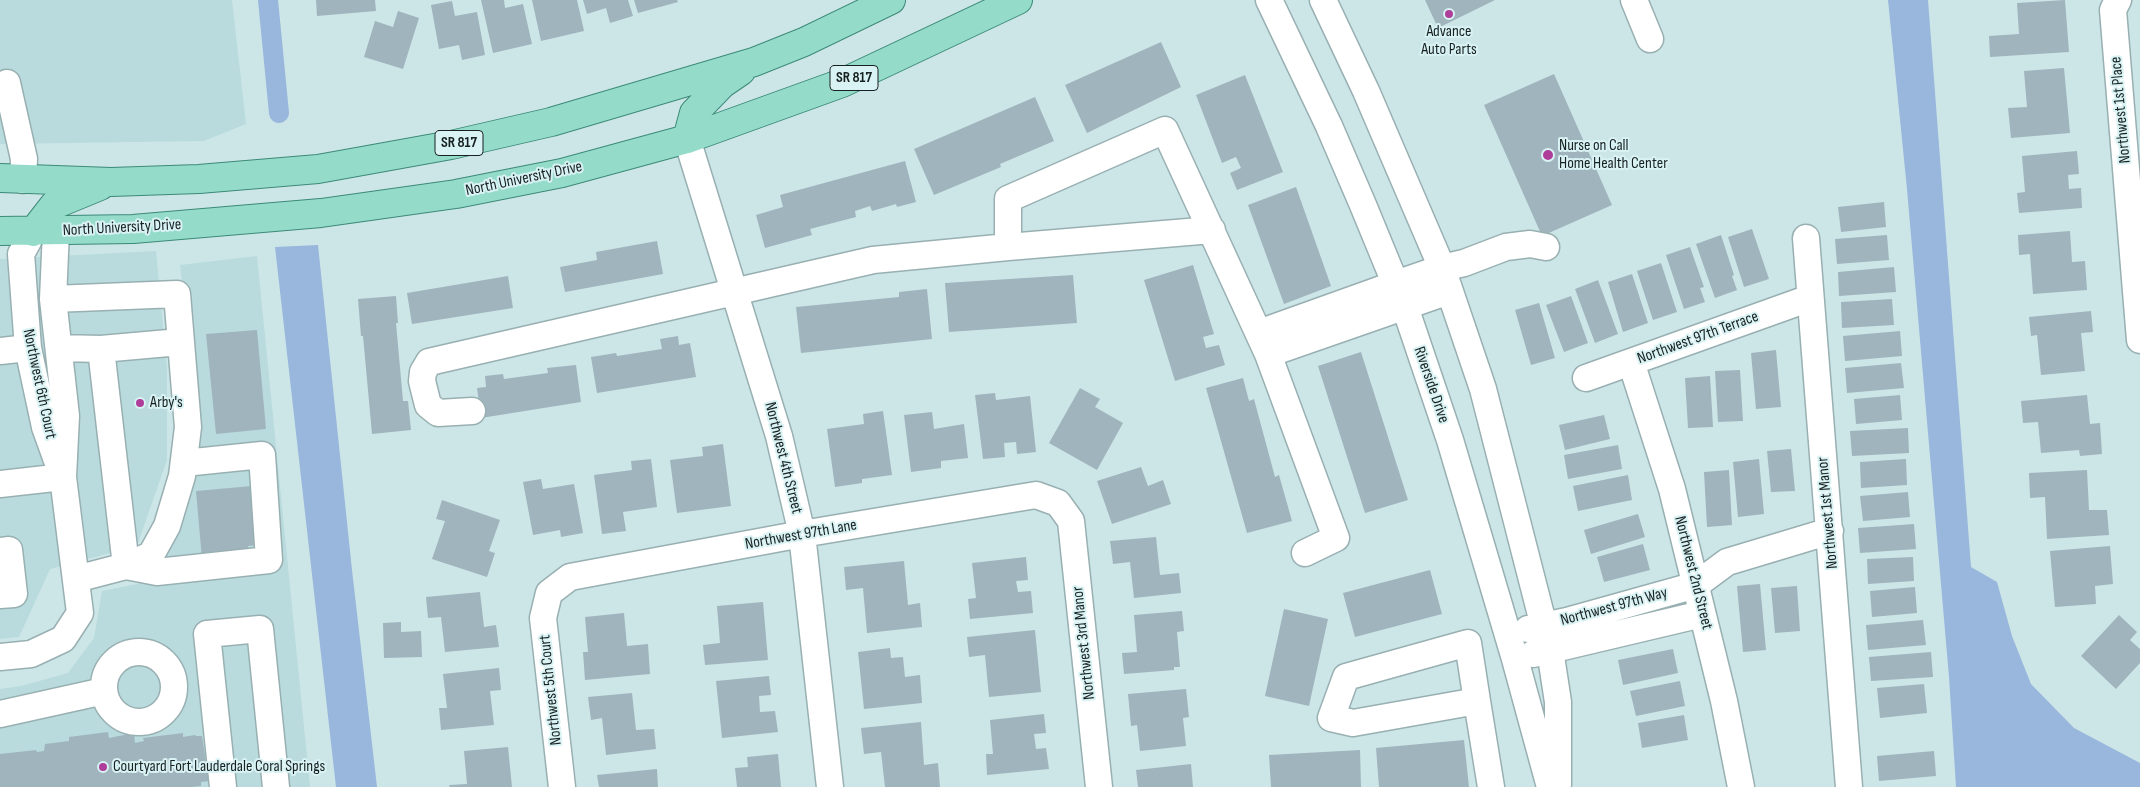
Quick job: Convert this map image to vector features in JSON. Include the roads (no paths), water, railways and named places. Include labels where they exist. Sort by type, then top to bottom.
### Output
[{"type":"main road","name":"SR 817","points":[[12,179],[111,182],[198,179],[318,169],[450,145],[551,122],[754,62],[804,42],[891,0]]},
{"type":"main road","name":"North University Drive","points":[[0,230],[133,229],[321,213],[456,194],[562,172],[687,138],[842,83],[1018,0]]},
{"type":"main road","points":[[687,138],[694,113],[722,84],[754,62]]},
{"type":"main road","points":[[0,200],[12,179]]},
{"type":"main road","points":[[44,231],[54,205],[111,182]]},
{"type":"street","name":"Riverside Drive","points":[[1268,0],[1329,126],[1400,296],[1450,440],[1515,659],[1550,787]]},
{"type":"street","points":[[1323,0],[1366,91],[1445,280],[1482,389],[1547,638],[1558,702],[1558,787]]},
{"type":"street","points":[[1634,0],[1650,39]]},
{"type":"street","name":"Northwest 1st Place","points":[[2118,0],[2113,10],[2140,340]]},
{"type":"street","points":[[7,83],[24,159],[12,179]]},
{"type":"street","points":[[1008,247],[1008,199],[1165,130],[1264,344],[1336,538],[1305,553]]},
{"type":"street","name":"Northwest 4th Street","points":[[687,138],[779,436],[802,534],[830,787]]},
{"type":"street","points":[[472,411],[438,413],[428,404],[422,381],[423,372],[429,362],[735,294],[873,260],[1212,230]]},
{"type":"street","name":"Northwest 6th Court","points":[[0,657],[31,654],[63,639],[80,613],[63,477],[66,416],[54,299],[44,231]]},
{"type":"street","name":"Northwest 6th Court","points":[[44,231],[21,254],[28,348],[46,427],[63,477]]},
{"type":"street","name":"Northwest 1st Manor","points":[[1806,238],[1849,787]]},
{"type":"street","points":[[1264,344],[1445,280],[1464,263],[1506,248],[1530,244],[1546,247]]},
{"type":"street","points":[[54,299],[177,294],[188,427],[184,463],[167,526],[151,555],[126,566],[76,579]]},
{"type":"street","name":"Northwest 97th Terrace","points":[[1586,378],[1810,298]]},
{"type":"street","points":[[58,348],[101,349],[180,342]]},
{"type":"street","points":[[0,350],[28,348]]},
{"type":"street","points":[[101,349],[126,566]]},
{"type":"street","name":"Northwest 2nd Street","points":[[1632,362],[1672,489],[1724,701],[1741,787]]},
{"type":"street","points":[[126,566],[157,572],[269,560],[262,455],[184,463]]},
{"type":"street","points":[[0,484],[63,477]]},
{"type":"street","name":"Northwest 97th Lane","points":[[549,593],[570,577],[802,534],[1036,495],[1058,503]]},
{"type":"street","name":"Northwest 3rd Manor","points":[[1058,503],[1071,522],[1099,787]]},
{"type":"street","name":"Northwest 97th Way","points":[[1515,659],[1547,638],[1696,585],[1727,562],[1830,531]]},
{"type":"street","points":[[0,551],[9,550],[14,594],[0,595]]},
{"type":"street","name":"Northwest 5th Court","points":[[549,593],[543,618],[562,787]]},
{"type":"street","name":"Northwest 97th Way","points":[[1507,633],[1547,638],[1702,614]]},
{"type":"street","points":[[223,787],[206,634],[260,629],[276,787]]},
{"type":"street","points":[[1477,701],[1353,723],[1331,718],[1346,677],[1468,643],[1491,787]]},
{"type":"street","points":[[139,651],[158,657],[165,664],[173,682],[170,701],[161,713],[148,720],[138,722],[120,716],[107,701],[104,691],[104,681],[112,663],[120,657],[139,651]]},
{"type":"street","points":[[173,682],[211,678]]},
{"type":"street","points":[[0,714],[104,691]]},
{"type":"water","points":[[1888,0],[1928,0],[1971,567],[1997,582],[2012,636],[2031,684],[2074,728],[2140,763],[2140,787],[1956,787],[1949,677],[1907,189]]},
{"type":"water","points":[[318,245],[377,787],[336,787],[275,247]]},
{"type":"waterway","points":[[268,0],[279,113]]},
{"type":"place","name":"Advance Auto Parts","points":[[1449,14]]},
{"type":"place","name":"Nurse on Call Home Health Center","points":[[1548,155]]},
{"type":"place","name":"Arby's","points":[[140,403]]},
{"type":"place","name":"Courtyard Fort Lauderdale Coral Springs","points":[[103,767]]}]
